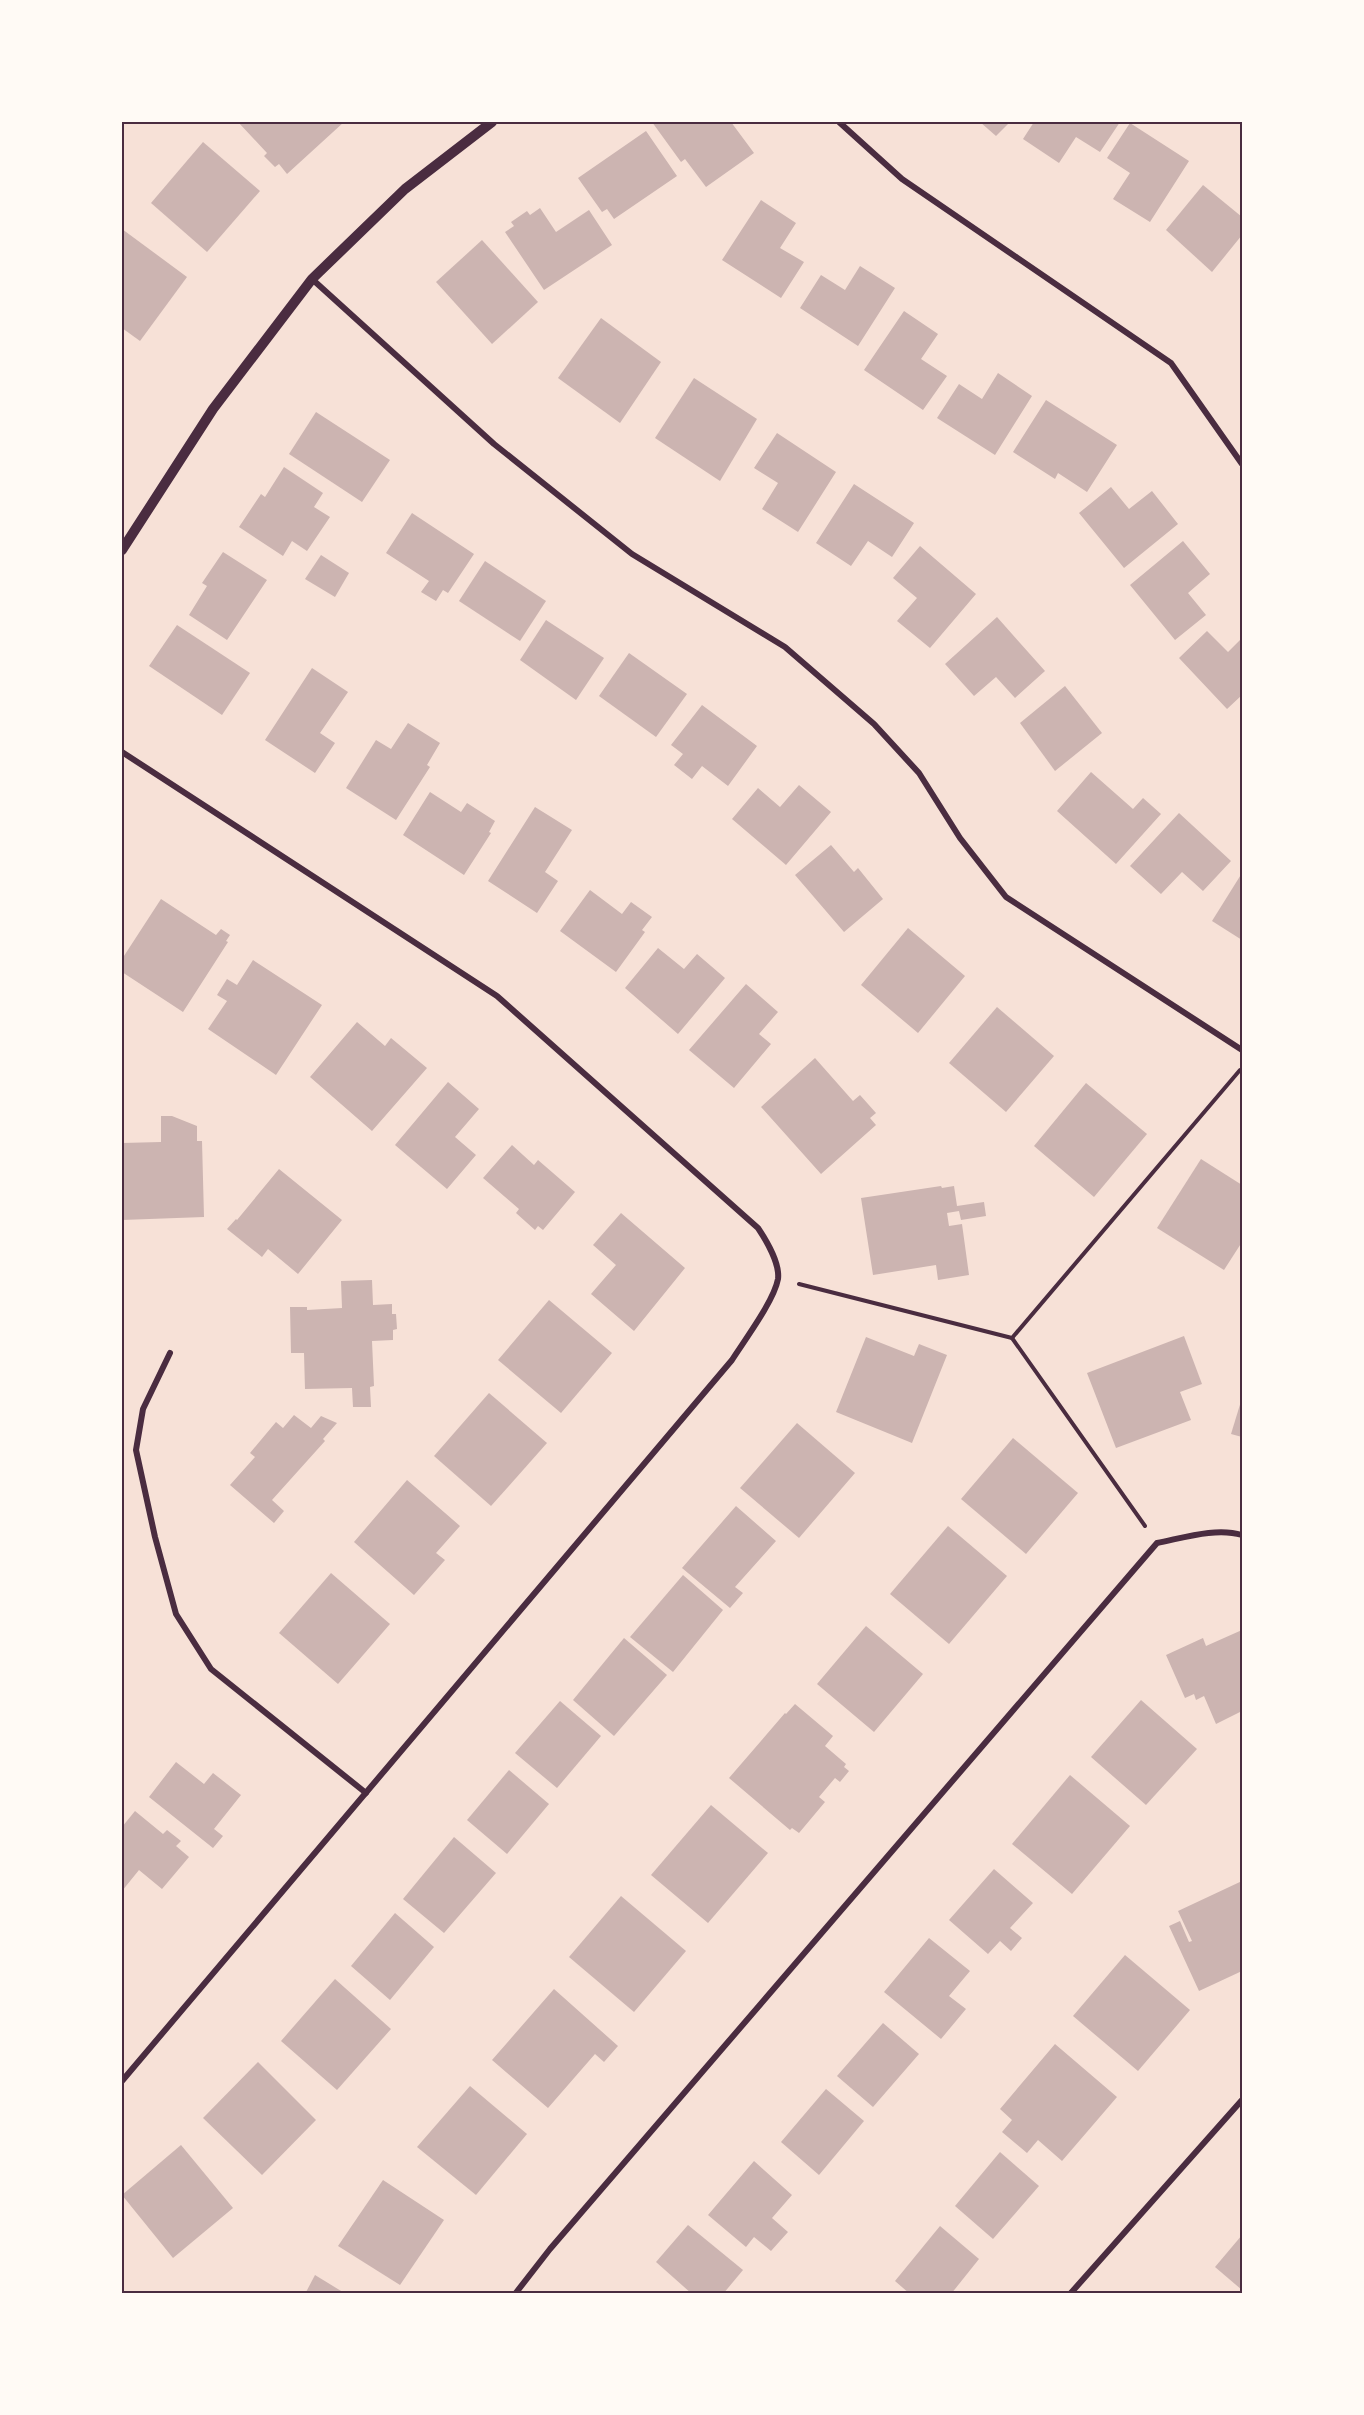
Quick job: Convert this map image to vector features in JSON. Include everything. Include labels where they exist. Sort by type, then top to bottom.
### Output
[{"type":"street","points":[[122,550],[213,409],[312,279],[405,189],[492,122]]},
{"type":"street","points":[[839,122],[902,180],[1171,363],[1242,464]]},
{"type":"street","points":[[312,279],[494,444],[632,554],[785,647],[874,724],[919,773],[960,838],[1006,897],[1242,1050]]},
{"type":"street","points":[[122,752],[497,996],[758,1228],[771,1248],[778,1278],[763,1312],[732,1360],[122,2081]]},
{"type":"street","points":[[170,1353],[142,1409],[136,1450],[155,1537],[176,1614],[211,1668],[366,1793]]},
{"type":"street","points":[[515,2294],[558,2240],[1157,1543],[1192,1536],[1234,1533],[1242,1535]]},
{"type":"street","points":[[1070,2294],[1242,2100]]},
{"type":"path","points":[[1012,1338],[1242,1068]]},
{"type":"path","points":[[778,1278],[1012,1338],[1157,1543]]},
{"type":"building","points":[[238,122],[344,122],[287,174],[279,164],[275,167],[264,156],[267,153]]},
{"type":"building","points":[[652,122],[731,122],[754,153],[706,187],[685,159],[681,162]]},
{"type":"building","points":[[980,122],[1010,122],[996,136]]},
{"type":"building","points":[[1034,122],[1120,122],[1100,152],[1076,137],[1059,163],[1023,139]]},
{"type":"building","points":[[1130,123],[1189,161],[1150,222],[1113,199],[1130,173],[1107,158]]},
{"type":"building","points":[[646,131],[677,176],[614,219],[607,209],[602,212],[578,178]]},
{"type":"building","points":[[203,142],[260,191],[207,252],[151,203]]},
{"type":"building","points":[[1203,185],[1242,217],[1242,235],[1212,272],[1166,230]]},
{"type":"building","points":[[761,200],[796,223],[780,248],[804,262],[781,298],[722,260]]},
{"type":"building","points":[[540,208],[556,232],[589,210],[612,245],[544,290],[505,232],[514,226],[511,222],[527,211],[530,215]]},
{"type":"building","points":[[122,229],[187,277],[140,341],[122,328]]},
{"type":"building","points":[[482,240],[538,302],[492,344],[436,282]]},
{"type":"building","points":[[860,266],[895,288],[858,346],[800,308],[821,275],[845,290]]},
{"type":"building","points":[[904,311],[938,334],[921,359],[947,376],[923,410],[864,370]]},
{"type":"building","points":[[601,318],[661,362],[620,423],[558,378]]},
{"type":"building","points":[[998,373],[1032,396],[995,455],[937,418],[959,384],[982,399]]},
{"type":"building","points":[[694,378],[757,419],[720,481],[655,438]]},
{"type":"building","points":[[1046,400],[1117,445],[1087,492],[1058,473],[1055,479],[1013,452]]},
{"type":"building","points":[[316,412],[390,460],[362,502],[289,454]]},
{"type":"building","points":[[777,433],[836,472],[798,532],[762,509],[778,483],[754,468]]},
{"type":"building","points":[[284,467],[323,493],[314,507],[330,517],[307,551],[292,541],[283,556],[239,527],[261,494],[265,497]]},
{"type":"building","points":[[854,484],[914,523],[892,557],[868,541],[851,566],[816,543]]},
{"type":"building","points":[[1111,487],[1129,509],[1152,491],[1178,524],[1124,568],[1079,513]]},
{"type":"building","points":[[412,513],[474,554],[448,593],[443,590],[436,601],[421,592],[429,581],[386,553]]},
{"type":"building","points":[[1183,541],[1210,574],[1188,593],[1206,615],[1175,640],[1130,585]]},
{"type":"building","points":[[920,546],[976,594],[930,648],[897,621],[917,598],[893,578]]},
{"type":"building","points":[[223,552],[267,580],[227,640],[189,615],[207,586],[202,583]]},
{"type":"building","points":[[321,555],[349,573],[335,597],[305,579]]},
{"type":"building","points":[[485,561],[546,601],[520,641],[459,601]]},
{"type":"building","points":[[997,617],[1045,671],[1015,698],[996,677],[974,696],[945,664]]},
{"type":"building","points":[[546,620],[604,658],[576,700],[520,660]]},
{"type":"building","points":[[177,625],[250,673],[222,715],[149,666]]},
{"type":"building","points":[[1207,631],[1228,652],[1242,638],[1242,695],[1227,709],[1179,658]]},
{"type":"building","points":[[629,653],[687,694],[656,737],[599,696]]},
{"type":"building","points":[[312,668],[348,692],[320,733],[335,743],[315,773],[265,740]]},
{"type":"building","points":[[1065,686],[1102,733],[1055,771],[1020,723]]},
{"type":"building","points":[[702,705],[757,746],[728,786],[702,766],[692,779],[674,765],[683,754],[671,745]]},
{"type":"building","points":[[408,723],[440,743],[427,765],[430,767],[396,820],[346,788],[376,740],[391,749]]},
{"type":"building","points":[[1091,772],[1133,809],[1143,798],[1161,814],[1116,864],[1057,811]]},
{"type":"building","points":[[799,785],[831,812],[786,865],[732,819],[758,788],[780,807]]},
{"type":"building","points":[[430,792],[461,812],[467,803],[495,821],[489,832],[491,833],[464,875],[403,835]]},
{"type":"building","points":[[535,807],[572,830],[545,872],[558,881],[537,913],[488,881]]},
{"type":"building","points":[[1179,813],[1231,861],[1203,891],[1182,872],[1161,894],[1130,866]]},
{"type":"building","points":[[831,845],[854,872],[858,868],[883,899],[844,932],[795,875]]},
{"type":"building","points":[[1242,873],[1242,940],[1212,921]]},
{"type":"building","points":[[590,890],[622,914],[631,902],[652,917],[642,930],[645,932],[616,972],[560,931]]},
{"type":"building","points":[[161,899],[216,935],[221,929],[230,935],[226,941],[228,942],[183,1012],[122,972],[122,959]]},
{"type":"building","points":[[908,928],[965,976],[918,1033],[861,985]]},
{"type":"building","points":[[658,948],[684,969],[697,954],[725,978],[678,1034],[625,988]]},
{"type":"building","points":[[253,960],[322,1005],[276,1075],[208,1029],[227,1001],[217,995],[227,979],[237,985]]},
{"type":"building","points":[[746,984],[778,1012],[759,1034],[771,1044],[734,1088],[689,1050]]},
{"type":"building","points":[[997,1007],[1054,1056],[1006,1112],[949,1063]]},
{"type":"building","points":[[357,1022],[385,1046],[391,1038],[427,1068],[372,1131],[310,1077]]},
{"type":"building","points":[[815,1058],[853,1101],[860,1095],[876,1113],[870,1118],[876,1125],[821,1174],[761,1107]]},
{"type":"building","points":[[448,1082],[479,1109],[455,1137],[476,1155],[447,1189],[395,1145]]},
{"type":"building","points":[[1086,1083],[1147,1134],[1094,1197],[1034,1146]]},
{"type":"building","points":[[161,1116],[172,1116],[197,1126],[197,1141],[202,1141],[204,1217],[122,1220],[122,1143],[161,1142]]},
{"type":"building","points":[[512,1145],[534,1165],[538,1160],[575,1192],[543,1230],[538,1226],[535,1230],[516,1213],[519,1209],[483,1178]]},
{"type":"building","points":[[1201,1159],[1242,1185],[1242,1242],[1224,1270],[1157,1228]]},
{"type":"building","points":[[279,1169],[342,1220],[298,1274],[268,1249],[262,1257],[227,1229]]},
{"type":"building","points":[[941,1186],[942,1188],[954,1186],[957,1206],[984,1202],[986,1216],[961,1220],[959,1211],[947,1213],[949,1226],[962,1224],[969,1275],[938,1280],[936,1265],[873,1275],[861,1198]]},
{"type":"building","points":[[621,1213],[685,1268],[634,1331],[591,1294],[616,1265],[593,1245]]},
{"type":"building","points":[[372,1280],[373,1305],[392,1304],[392,1314],[396,1314],[397,1329],[393,1330],[393,1340],[372,1341],[374,1386],[370,1387],[371,1407],[353,1407],[352,1388],[305,1389],[304,1353],[291,1353],[290,1307],[307,1307],[307,1310],[342,1308],[341,1281]]},
{"type":"building","points":[[549,1300],[612,1353],[561,1413],[498,1360]]},
{"type":"building","points":[[1184,1336],[1202,1384],[1180,1392],[1191,1420],[1116,1448],[1087,1373]]},
{"type":"building","points":[[866,1337],[914,1356],[919,1344],[947,1355],[912,1443],[836,1412]]},
{"type":"building","points":[[489,1393],[547,1443],[491,1506],[434,1456]]},
{"type":"building","points":[[1242,1398],[1242,1437],[1231,1434]]},
{"type":"building","points":[[294,1415],[311,1428],[321,1416],[337,1423],[323,1439],[325,1441],[272,1500],[284,1511],[274,1523],[230,1485],[255,1457],[250,1453],[276,1422],[283,1428]]},
{"type":"building","points":[[797,1423],[855,1473],[799,1538],[740,1488]]},
{"type":"building","points":[[1013,1438],[1078,1493],[1026,1554],[961,1499]]},
{"type":"building","points":[[407,1480],[460,1526],[436,1553],[445,1560],[414,1595],[354,1542]]},
{"type":"building","points":[[736,1506],[776,1541],[735,1587],[743,1593],[730,1608],[682,1568]]},
{"type":"building","points":[[948,1526],[1007,1576],[949,1644],[890,1594]]},
{"type":"building","points":[[331,1573],[390,1624],[338,1684],[279,1633]]},
{"type":"building","points":[[683,1575],[723,1610],[673,1672],[630,1637]]},
{"type":"building","points":[[866,1626],[923,1674],[874,1732],[817,1684]]},
{"type":"building","points":[[1242,1630],[1242,1711],[1216,1724],[1204,1696],[1196,1700],[1194,1694],[1185,1698],[1166,1655],[1203,1638],[1206,1646]]},
{"type":"building","points":[[624,1638],[667,1675],[614,1736],[573,1700]]},
{"type":"building","points":[[1141,1700],[1197,1749],[1146,1805],[1091,1757]]},
{"type":"building","points":[[560,1701],[601,1736],[557,1788],[515,1753]]},
{"type":"building","points":[[795,1704],[833,1736],[825,1746],[846,1764],[844,1767],[849,1771],[840,1782],[835,1778],[819,1797],[825,1802],[799,1833],[792,1828],[790,1830],[729,1778]]},
{"type":"building","points":[[176,1762],[204,1784],[213,1773],[241,1795],[214,1829],[223,1836],[213,1848],[149,1797]]},
{"type":"building","points":[[509,1770],[549,1804],[507,1854],[467,1820]]},
{"type":"building","points":[[1070,1775],[1130,1826],[1072,1894],[1012,1844]]},
{"type":"building","points":[[711,1805],[768,1853],[708,1923],[651,1875]]},
{"type":"building","points":[[135,1811],[163,1834],[167,1830],[181,1841],[176,1846],[189,1857],[162,1889],[139,1870],[122,1891],[122,1827]]},
{"type":"building","points":[[454,1837],[496,1873],[444,1933],[403,1899]]},
{"type":"building","points":[[994,1869],[1033,1903],[1010,1928],[1022,1938],[1011,1951],[1000,1941],[988,1954],[949,1920]]},
{"type":"building","points":[[1242,1881],[1242,1971],[1199,1991],[1169,1926],[1180,1921],[1189,1942],[1192,1941],[1178,1911]]},
{"type":"building","points":[[621,1896],[686,1951],[634,2012],[569,1957]]},
{"type":"building","points":[[395,1913],[434,1947],[390,2000],[351,1966]]},
{"type":"building","points":[[929,1938],[970,1971],[949,1996],[966,2009],[941,2039],[884,1992]]},
{"type":"building","points":[[1125,1955],[1190,2010],[1138,2071],[1073,2016]]},
{"type":"building","points":[[335,1979],[391,2029],[337,2090],[281,2041]]},
{"type":"building","points":[[554,1989],[618,2046],[604,2062],[595,2054],[548,2108],[492,2060]]},
{"type":"building","points":[[883,2023],[919,2054],[873,2107],[837,2076]]},
{"type":"building","points":[[1055,2044],[1117,2097],[1062,2161],[1038,2140],[1027,2153],[1002,2132],[1012,2120],[1000,2109]]},
{"type":"building","points":[[258,2062],[316,2120],[262,2175],[203,2118]]},
{"type":"building","points":[[470,2086],[527,2134],[476,2195],[417,2147]]},
{"type":"building","points":[[826,2089],[864,2121],[819,2175],[781,2142]]},
{"type":"building","points":[[181,2145],[233,2208],[173,2258],[122,2195]]},
{"type":"building","points":[[1000,2152],[1039,2186],[993,2239],[955,2206]]},
{"type":"building","points":[[754,2161],[792,2195],[772,2218],[788,2232],[771,2251],[754,2237],[746,2247],[708,2215]]},
{"type":"building","points":[[383,2180],[444,2220],[400,2285],[338,2246]]},
{"type":"building","points":[[688,2225],[743,2270],[723,2294],[692,2294],[656,2262]]},
{"type":"building","points":[[940,2226],[979,2259],[951,2294],[910,2294],[895,2281]]},
{"type":"building","points":[[1242,2235],[1242,2290],[1215,2267]]},
{"type":"building","points":[[315,2275],[346,2294],[305,2294]]}]
